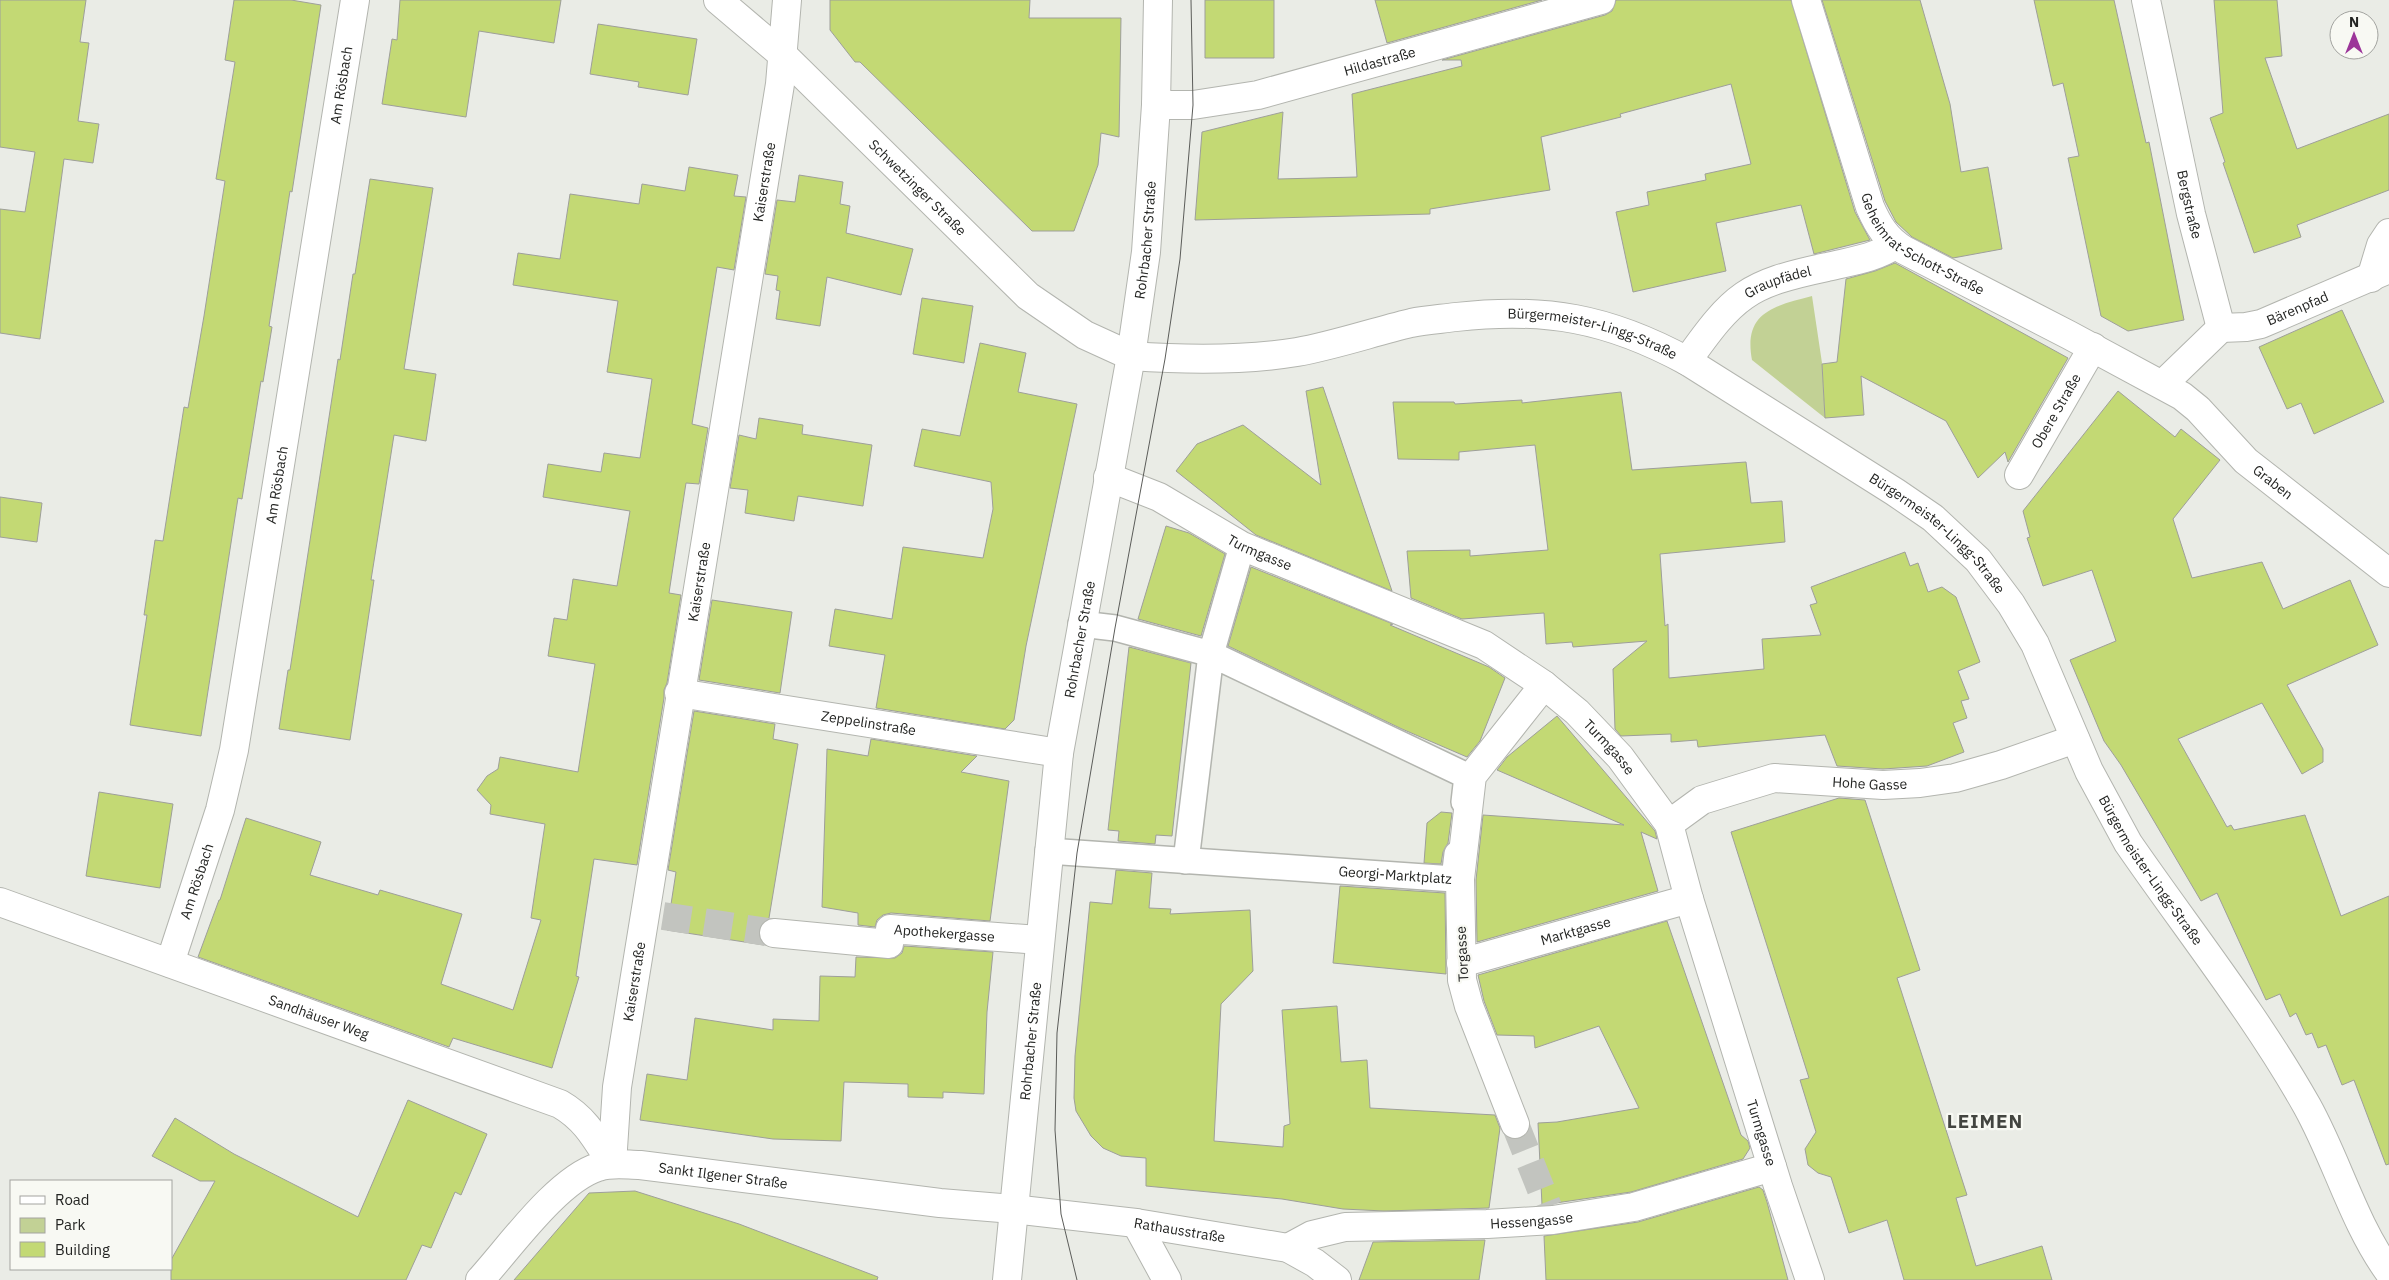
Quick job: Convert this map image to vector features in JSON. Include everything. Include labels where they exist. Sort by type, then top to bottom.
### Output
[{"type":"street","name":"Am Rösbach","points":[[170,963],[220,810],[234,750],[355,0]]},
{"type":"street","name":"Schwetzinger Straße","points":[[718,0],[784,56],[1028,296],[1085,335],[1131,356]]},
{"type":"street","name":"Kaiserstraße","points":[[612,1164],[617,1087],[655,915],[680,693],[784,56],[787,0]]},
{"type":"street","name":"Rohrbacher Straße","points":[[1007,1280],[1039,940],[1059,753],[1131,356],[1146,252],[1156,105],[1158,0]]},
{"type":"street","name":"Hildastraße","points":[[1156,105],[1193,105],[1258,95],[1601,0]]},
{"type":"street","name":"Geheimrat-Schott-Straße","points":[[1806,0],[1870,207],[1877,223],[1895,245],[2164,384]]},
{"type":"street","name":"Bergstraße","points":[[2146,0],[2191,214],[2220,328]]},
{"type":"street","name":"Bärenpfad","points":[[2220,328],[2246,327],[2261,324],[2380,273],[2381,245],[2389,232]]},
{"type":"street","name":"Graupfädel","points":[[1687,361],[1714,323],[1732,303],[1746,292],[1792,274],[1878,255],[1895,245]]},
{"type":"street","name":"Bürgermeister-Lingg-Straße","points":[[1131,356],[1206,360],[1268,356],[1299,351],[1414,322],[1518,312],[1561,316],[1596,323],[1664,349],[1687,361],[1933,518],[1978,560],[2011,604],[2035,644],[2075,739],[2107,807],[2128,842],[2268,1043],[2307,1107],[2362,1226],[2389,1272]]},
{"type":"street","points":[[2164,384],[2220,328]]},
{"type":"street","name":"Obere Straße","points":[[2019,475],[2093,347]]},
{"type":"street","name":"Graben","points":[[2164,384],[2198,409],[2253,467],[2389,573]]},
{"type":"street","name":"Turmgasse","points":[[1108,477],[1159,497],[1242,546],[1484,645],[1544,685],[1577,712],[1620,757],[1669,824],[1689,899],[1772,1167],[1810,1280]]},
{"type":"street","points":[[1048,851],[1186,861],[1211,654],[1242,546]]},
{"type":"street","name":"Georgi-Marktplatz","points":[[1081,624],[1115,628],[1211,654],[1467,776],[1454,880],[1186,861]]},
{"type":"street","name":"Torgasse","points":[[1515,1124],[1469,1006],[1462,980],[1460,880],[1472,776],[1544,685]]},
{"type":"street","name":"Zeppelinstraße","points":[[680,693],[1059,753]]},
{"type":"street","name":"Hohe Gasse","points":[[1669,824],[1702,800],[1774,778],[1882,785],[1920,783],[1954,778],[2002,765],[2075,739]]},
{"type":"street","name":"Marktgasse","points":[[1461,964],[1689,899]]},
{"type":"street","name":"Sandhäuser Weg","points":[[0,902],[560,1104],[576,1113],[587,1125],[612,1164]]},
{"type":"street","name":"Apothekergasse","points":[[774,933],[889,944],[890,929],[1039,940]]},
{"type":"street","name":"Sankt Ilgener Straße","points":[[480,1280],[562,1188],[585,1172],[612,1164],[640,1165],[940,1203],[1013,1209]]},
{"type":"street","name":"Hessengasse","points":[[1288,1248],[1312,1235],[1345,1228],[1634,1207],[1772,1167]]},
{"type":"street","name":"Rathausstraße","points":[[1013,1209],[1136,1223],[1288,1248],[1315,1263],[1337,1280]]},
{"type":"street","points":[[1136,1223],[1168,1280]]},
{"type":"green space","points":[[1812,296],[1822,363],[1825,418],[1752,360],[1750,344],[1752,331],[1757,321],[1764,314],[1785,303]]},
{"type":"building","points":[[0,0],[86,0],[80,42],[89,43],[78,121],[99,124],[93,163],[64,159],[40,339],[0,333],[0,209],[25,212],[35,152],[0,147]]},
{"type":"building","points":[[234,0],[291,0],[321,5],[269,326],[272,327],[263,382],[261,381],[242,499],[238,498],[201,736],[130,725],[147,615],[144,615],[155,540],[163,541],[184,407],[188,408],[204,316],[225,181],[216,179],[235,62],[225,60]]},
{"type":"building","points":[[400,0],[561,0],[554,43],[479,31],[466,117],[382,104],[392,39],[397,40]]},
{"type":"building","points":[[830,0],[1030,0],[1029,18],[1121,18],[1119,137],[1101,133],[1098,165],[1074,231],[1032,231],[860,62],[855,62],[830,30]]},
{"type":"building","points":[[1205,0],[1274,0],[1274,58],[1205,58]]},
{"type":"building","points":[[1375,0],[1542,0],[1387,43]]},
{"type":"building","points":[[1616,0],[1791,0],[1855,212],[1870,240],[1814,254],[1801,205],[1716,223],[1726,271],[1633,292],[1616,212],[1649,205],[1647,192],[1706,180],[1705,174],[1751,164],[1731,84],[1620,114],[1621,117],[1541,137],[1550,190],[1430,209],[1430,214],[1195,220],[1202,132],[1283,112],[1278,179],[1357,177],[1352,94],[1462,66],[1461,60],[1442,60],[1605,15],[1612,11]]},
{"type":"building","points":[[1822,0],[1920,0],[1950,104],[1961,172],[1988,167],[2002,249],[1953,258],[1912,237],[1896,222],[1885,201]]},
{"type":"building","points":[[2034,0],[2114,0],[2146,143],[2149,142],[2184,320],[2128,331],[2101,316],[2068,158],[2079,156],[2063,83],[2053,86]]},
{"type":"building","points":[[2214,0],[2277,0],[2282,56],[2265,58],[2297,149],[2389,114],[2389,190],[2297,225],[2301,237],[2254,253],[2223,163],[2225,162],[2210,118],[2223,113]]},
{"type":"building","points":[[598,24],[697,39],[688,95],[638,87],[639,82],[590,74]]},
{"type":"building","points":[[689,167],[738,175],[734,196],[746,197],[734,270],[717,267],[692,424],[708,428],[699,484],[686,483],[669,593],[681,595],[637,865],[594,859],[576,976],[579,977],[552,1068],[453,1038],[449,1047],[198,957],[220,900],[246,818],[321,842],[310,875],[378,895],[380,890],[462,914],[441,984],[513,1010],[541,920],[531,918],[545,824],[490,814],[491,805],[477,790],[487,776],[498,769],[500,757],[578,772],[595,664],[548,656],[554,618],[567,620],[573,579],[617,586],[630,511],[543,497],[548,464],[601,472],[604,453],[640,458],[652,379],[607,372],[618,301],[513,285],[518,253],[560,259],[570,194],[639,204],[642,184],[685,191]]},
{"type":"building","points":[[799,175],[843,182],[840,204],[850,206],[846,233],[913,249],[901,295],[827,277],[820,326],[776,319],[780,291],[776,290],[778,276],[765,274],[777,200],[795,202]]},
{"type":"building","points":[[370,179],[433,188],[404,369],[436,374],[426,441],[394,435],[371,580],[374,580],[350,740],[279,729],[288,670],[290,670],[338,359],[340,360]]},
{"type":"building","points":[[1895,263],[2068,358],[2008,462],[2005,452],[1978,478],[1946,421],[1861,376],[1864,415],[1825,418],[1822,364],[1837,362],[1846,279]]},
{"type":"building","points":[[922,298],[973,306],[964,363],[913,354]]},
{"type":"building","points":[[2342,310],[2384,402],[2314,434],[2301,403],[2287,409],[2259,347]]},
{"type":"building","points":[[980,343],[1026,353],[1018,392],[1077,404],[1026,646],[1014,720],[1005,729],[876,708],[885,655],[829,646],[835,609],[892,619],[903,547],[983,558],[993,509],[991,482],[914,466],[922,429],[960,436]]},
{"type":"building","points":[[1323,387],[1392,591],[1256,535],[1176,471],[1197,444],[1243,425],[1321,485],[1306,391]]},
{"type":"building","points":[[2118,391],[2175,437],[2181,429],[2220,460],[2173,519],[2192,578],[2262,562],[2283,609],[2350,580],[2378,645],[2287,685],[2323,749],[2323,762],[2302,774],[2262,703],[2178,739],[2227,827],[2231,825],[2234,830],[2305,815],[2341,916],[2389,896],[2389,1164],[2386,1165],[2354,1080],[2342,1085],[2326,1045],[2318,1048],[2312,1033],[2306,1035],[2296,1013],[2290,1017],[2280,994],[2266,1000],[2217,893],[2201,901],[2121,765],[2104,741],[2070,660],[2116,641],[2092,570],[2043,586],[2027,538],[2030,537],[2023,511]]},
{"type":"building","points":[[1621,392],[1632,470],[1746,462],[1751,503],[1782,501],[1785,542],[1660,554],[1665,626],[1668,624],[1669,678],[1764,669],[1762,639],[1821,635],[1810,605],[1817,603],[1811,587],[1905,552],[1910,566],[1918,563],[1928,592],[1942,587],[1956,597],[1980,662],[1958,671],[1969,699],[1961,701],[1967,718],[1953,723],[1964,752],[1927,766],[1883,769],[1837,766],[1825,735],[1698,747],[1697,740],[1671,742],[1671,734],[1621,736],[1615,729],[1613,669],[1647,641],[1573,647],[1572,642],[1546,644],[1544,613],[1462,619],[1411,598],[1407,551],[1470,550],[1470,556],[1548,550],[1535,445],[1459,452],[1459,460],[1398,459],[1393,402],[1454,402],[1455,404],[1522,400],[1522,403]]},
{"type":"building","points":[[759,418],[803,425],[802,434],[872,445],[863,506],[798,496],[794,521],[745,513],[748,490],[730,488],[739,435],[756,439]]},
{"type":"building","points":[[0,497],[42,503],[37,542],[0,537]]},
{"type":"building","points":[[1166,526],[1189,533],[1225,554],[1201,636],[1138,619]]},
{"type":"building","points":[[1251,567],[1393,624],[1390,625],[1489,667],[1505,678],[1480,741],[1467,757],[1402,729],[1228,646]]},
{"type":"building","points":[[712,600],[792,612],[780,693],[699,680]]},
{"type":"building","points":[[1129,647],[1191,663],[1172,836],[1156,835],[1155,844],[1118,841],[1119,831],[1108,830]]},
{"type":"building","points":[[694,711],[775,724],[773,739],[798,744],[769,918],[762,924],[759,931],[760,939],[764,945],[667,930],[676,872],[668,870]]},
{"type":"building","points":[[1557,716],[1655,831],[1657,839],[1641,832],[1658,891],[1477,942],[1476,880],[1483,815],[1624,825],[1497,770],[1507,757]]},
{"type":"building","points":[[871,739],[977,756],[961,772],[1009,781],[990,921],[891,913],[883,915],[877,920],[875,927],[858,925],[858,913],[822,907],[827,749],[868,756]]},
{"type":"building","points":[[99,792],[173,804],[160,888],[86,876]]},
{"type":"building","points":[[1839,798],[1865,800],[1920,970],[1897,978],[1967,1195],[1956,1198],[1976,1266],[2042,1246],[2052,1280],[1904,1280],[1887,1220],[1849,1233],[1831,1177],[1818,1173],[1808,1165],[1805,1149],[1816,1132],[1800,1080],[1809,1078],[1731,832]]},
{"type":"building","points":[[1441,812],[1452,813],[1448,843],[1443,852],[1441,864],[1424,863],[1427,823]]},
{"type":"building","points":[[1116,870],[1152,873],[1149,908],[1171,909],[1170,914],[1250,910],[1253,971],[1221,1004],[1214,1141],[1283,1147],[1284,1126],[1290,1124],[1282,1010],[1337,1006],[1341,1062],[1367,1060],[1370,1108],[1495,1115],[1500,1128],[1489,1208],[1384,1211],[1343,1209],[1282,1199],[1146,1186],[1146,1158],[1121,1156],[1103,1148],[1091,1136],[1076,1111],[1074,1098],[1075,1056],[1090,902],[1112,904]]},
{"type":"building","points":[[1340,886],[1445,893],[1446,974],[1333,963]]},
{"type":"building","points":[[1667,921],[1741,1135],[1748,1141],[1750,1148],[1743,1159],[1631,1192],[1542,1205],[1538,1123],[1557,1122],[1639,1108],[1599,1026],[1535,1048],[1534,1036],[1497,1035],[1484,1001],[1478,975]]},
{"type":"building","points":[[904,946],[993,952],[987,1012],[984,1094],[943,1092],[943,1098],[908,1097],[908,1084],[844,1082],[841,1141],[773,1139],[640,1120],[647,1074],[687,1080],[695,1018],[773,1030],[773,1019],[819,1021],[820,976],[855,977],[856,957],[895,958],[902,953]]},
{"type":"building","points":[[408,1100],[487,1134],[461,1195],[455,1192],[431,1248],[422,1245],[406,1280],[171,1280],[172,1258],[215,1181],[200,1181],[152,1156],[175,1118],[234,1154],[358,1217]]},
{"type":"building","points":[[1759,1187],[1763,1190],[1767,1202],[1788,1280],[1546,1280],[1544,1236],[1638,1222]]},
{"type":"building","points":[[635,1191],[739,1224],[878,1277],[877,1280],[514,1280],[589,1193]]},
{"type":"building","points":[[1485,1240],[1479,1280],[1359,1280],[1373,1242]]},
{"type":"tunnel","points":[[663,916],[774,933]]},
{"type":"tunnel","points":[[1515,1124],[1548,1207]]},
{"type":"tram line","points":[[1077,1280],[1061,1214],[1055,1130],[1057,1033],[1077,853],[1115,628],[1165,359],[1180,259],[1193,105],[1191,0]]},
{"type":"district","name":"LEIMEN","points":[[1985,1121]]}]
